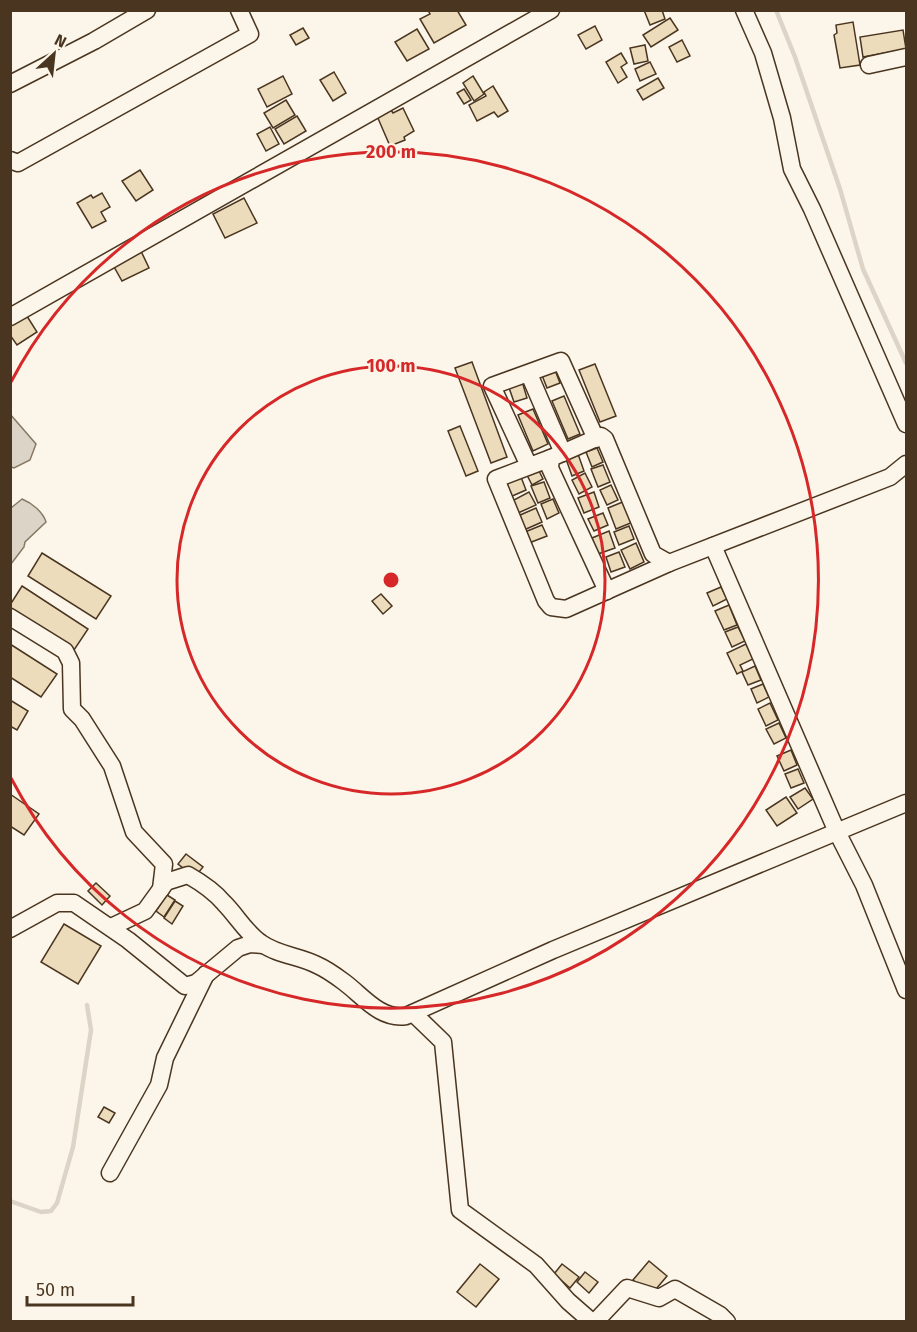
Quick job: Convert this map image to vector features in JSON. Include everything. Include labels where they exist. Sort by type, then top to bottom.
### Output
[{"type":"street","points":[[10,84],[94,41],[147,10]]},
{"type":"street","points":[[10,160],[18,163],[250,34],[238,10]]},
{"type":"street","points":[[10,317],[551,10]]},
{"type":"street","points":[[744,10],[763,53],[782,118],[792,169],[812,209],[906,424]]},
{"type":"street","points":[[869,65],[906,57]]},
{"type":"street","points":[[529,466],[492,386],[561,361],[596,439]]},
{"type":"street","points":[[529,374],[557,455],[550,468],[607,591]]},
{"type":"street","points":[[669,563],[653,554],[605,439],[601,436],[496,479],[546,601],[551,607],[566,609],[669,563],[890,477],[906,464]]},
{"type":"street","points":[[712,546],[837,832],[864,885],[906,990]]},
{"type":"street","points":[[10,617],[65,651],[71,663],[72,710],[82,719],[112,766],[134,832],[164,864],[161,889]]},
{"type":"street","points":[[10,929],[57,903],[74,903],[111,927],[175,976],[184,986],[196,983],[238,948],[250,944],[263,945],[317,965],[345,983],[377,1010],[400,1017],[553,950],[906,803]]},
{"type":"street","points":[[111,927],[145,911],[166,882],[189,875],[207,887],[263,945]]},
{"type":"street","points":[[110,1173],[159,1085],[165,1058],[207,974]]},
{"type":"street","points":[[413,1013],[443,1042],[460,1210],[536,1264],[568,1301],[594,1322],[627,1288],[659,1298],[675,1289],[720,1315],[727,1322]]},
{"type":"shaded area","points":[[10,414],[36,444],[30,460],[14,468],[11,467]]},
{"type":"shaded area","points":[[22,499],[37,508],[46,522],[25,542],[24,547],[11,564],[11,508]]},
{"type":"building","points":[[428,10],[457,10],[466,25],[434,43],[420,19],[430,14]]},
{"type":"building","points":[[644,10],[662,10],[665,19],[650,25]]},
{"type":"building","points":[[670,18],[678,30],[651,47],[643,35]]},
{"type":"building","points":[[853,22],[860,65],[840,68],[834,35],[837,33],[836,25]]},
{"type":"building","points":[[595,26],[602,40],[586,49],[578,35]]},
{"type":"building","points":[[303,28],[309,38],[296,45],[290,35]]},
{"type":"building","points":[[417,29],[429,49],[407,61],[395,42]]},
{"type":"building","points":[[903,30],[906,49],[863,57],[860,37]]},
{"type":"building","points":[[682,40],[690,56],[677,62],[669,47]]},
{"type":"building","points":[[645,45],[648,61],[634,64],[630,48]]},
{"type":"building","points":[[621,53],[627,63],[621,67],[627,77],[618,83],[606,62]]},
{"type":"building","points":[[650,62],[656,74],[640,81],[635,69]]},
{"type":"building","points":[[334,72],[346,93],[333,101],[320,80]]},
{"type":"building","points":[[283,76],[292,94],[267,107],[258,89]]},
{"type":"building","points":[[473,76],[484,94],[474,101],[463,83]]},
{"type":"building","points":[[658,78],[664,88],[643,100],[637,90]]},
{"type":"building","points":[[493,86],[508,111],[498,117],[494,112],[477,121],[469,105],[486,96],[484,92]]},
{"type":"building","points":[[464,89],[471,100],[464,104],[457,93]]},
{"type":"building","points":[[286,100],[295,115],[273,128],[264,113]]},
{"type":"building","points":[[403,108],[414,131],[404,137],[405,140],[390,146],[377,116],[391,110],[393,113]]},
{"type":"building","points":[[297,116],[306,131],[284,144],[275,129]]},
{"type":"building","points":[[270,127],[279,144],[266,151],[257,134]]},
{"type":"building","points":[[140,170],[153,190],[136,201],[122,181]]},
{"type":"building","points":[[102,193],[110,207],[101,212],[106,221],[92,228],[77,203],[91,195],[93,198]]},
{"type":"building","points":[[244,198],[257,223],[225,238],[213,214]]},
{"type":"building","points":[[140,249],[149,268],[122,281],[113,265]]},
{"type":"building","points":[[25,313],[37,332],[17,345],[10,335],[10,323]]},
{"type":"building","points":[[472,362],[507,457],[491,463],[455,368]]},
{"type":"building","points":[[595,364],[616,416],[600,422],[579,370]]},
{"type":"building","points":[[553,365],[560,383],[547,388],[540,370]]},
{"type":"building","points":[[521,378],[527,398],[514,402],[507,382]]},
{"type":"building","points":[[564,396],[580,434],[568,439],[552,401]]},
{"type":"building","points":[[533,409],[548,444],[533,451],[518,415]]},
{"type":"building","points":[[460,426],[478,471],[466,476],[448,431]]},
{"type":"building","points":[[597,448],[603,462],[592,467],[586,452]]},
{"type":"building","points":[[578,454],[584,471],[572,476],[566,459]]},
{"type":"building","points":[[603,465],[610,482],[598,487],[591,469]]},
{"type":"building","points":[[538,469],[543,479],[532,485],[527,475]]},
{"type":"building","points":[[585,473],[592,487],[579,494],[572,480]]},
{"type":"building","points":[[521,477],[526,490],[510,497],[504,485]]},
{"type":"building","points":[[544,482],[550,498],[538,503],[531,486]]},
{"type":"building","points":[[611,485],[618,500],[607,505],[600,490]]},
{"type":"building","points":[[529,492],[536,505],[518,513],[512,501]]},
{"type":"building","points":[[594,492],[599,507],[584,513],[578,498]]},
{"type":"building","points":[[553,499],[559,513],[547,519],[541,504]]},
{"type":"building","points":[[625,501],[633,522],[616,529],[608,508]]},
{"type":"building","points":[[536,508],[542,522],[524,530],[518,516]]},
{"type":"building","points":[[603,513],[608,525],[594,531],[588,519]]},
{"type":"building","points":[[542,525],[547,536],[529,543],[525,532]]},
{"type":"building","points":[[629,526],[634,539],[619,545],[614,532]]},
{"type":"building","points":[[609,531],[615,548],[598,554],[592,538]]},
{"type":"building","points":[[636,543],[644,562],[630,569],[621,550]]},
{"type":"building","points":[[619,552],[625,567],[611,572],[606,557]]},
{"type":"building","points":[[42,553],[111,596],[96,619],[28,576]]},
{"type":"building","points":[[22,586],[88,629],[72,653],[10,613],[10,605]]},
{"type":"building","points":[[721,587],[727,599],[713,606],[707,593]]},
{"type":"building","points":[[381,594],[392,606],[383,614],[372,601]]},
{"type":"building","points":[[729,605],[737,625],[724,630],[715,611]]},
{"type":"building","points":[[738,627],[745,641],[732,647],[725,632]]},
{"type":"building","points":[[10,644],[57,674],[41,697],[10,677]]},
{"type":"building","points":[[746,644],[753,659],[740,665],[743,671],[737,674],[727,653]]},
{"type":"building","points":[[755,666],[761,680],[748,685],[742,672]]},
{"type":"building","points":[[763,684],[769,697],[757,703],[751,689]]},
{"type":"building","points":[[10,700],[28,711],[17,730],[10,726]]},
{"type":"building","points":[[770,703],[778,720],[766,726],[758,709]]},
{"type":"building","points":[[779,723],[786,738],[774,744],[766,729]]},
{"type":"building","points":[[791,750],[797,765],[784,771],[777,756]]},
{"type":"building","points":[[798,769],[804,783],[791,788],[785,774]]},
{"type":"building","points":[[805,788],[813,799],[798,809],[790,797]]},
{"type":"building","points":[[10,794],[39,814],[24,835],[10,826]]},
{"type":"building","points":[[786,797],[797,813],[777,826],[766,810]]},
{"type":"building","points":[[186,854],[203,867],[195,877],[178,864]]},
{"type":"building","points":[[96,883],[110,896],[102,905],[88,891]]},
{"type":"building","points":[[167,895],[175,900],[164,917],[156,911]]},
{"type":"building","points":[[175,901],[183,906],[172,924],[164,918]]},
{"type":"building","points":[[64,924],[101,946],[78,984],[41,962]]},
{"type":"building","points":[[104,1107],[115,1113],[109,1123],[98,1117]]},
{"type":"building","points":[[649,1261],[667,1276],[651,1295],[633,1280]]},
{"type":"building","points":[[480,1264],[499,1279],[476,1307],[457,1292]]},
{"type":"building","points":[[562,1264],[579,1277],[570,1288],[554,1274]]},
{"type":"building","points":[[585,1272],[598,1282],[589,1293],[577,1282]]},
{"type":"waterway","points":[[776,10],[795,57],[840,189],[863,269],[906,363]]},
{"type":"waterway","points":[[10,1201],[41,1212],[51,1211],[57,1203],[73,1147],[91,1030],[87,1005]]}]
